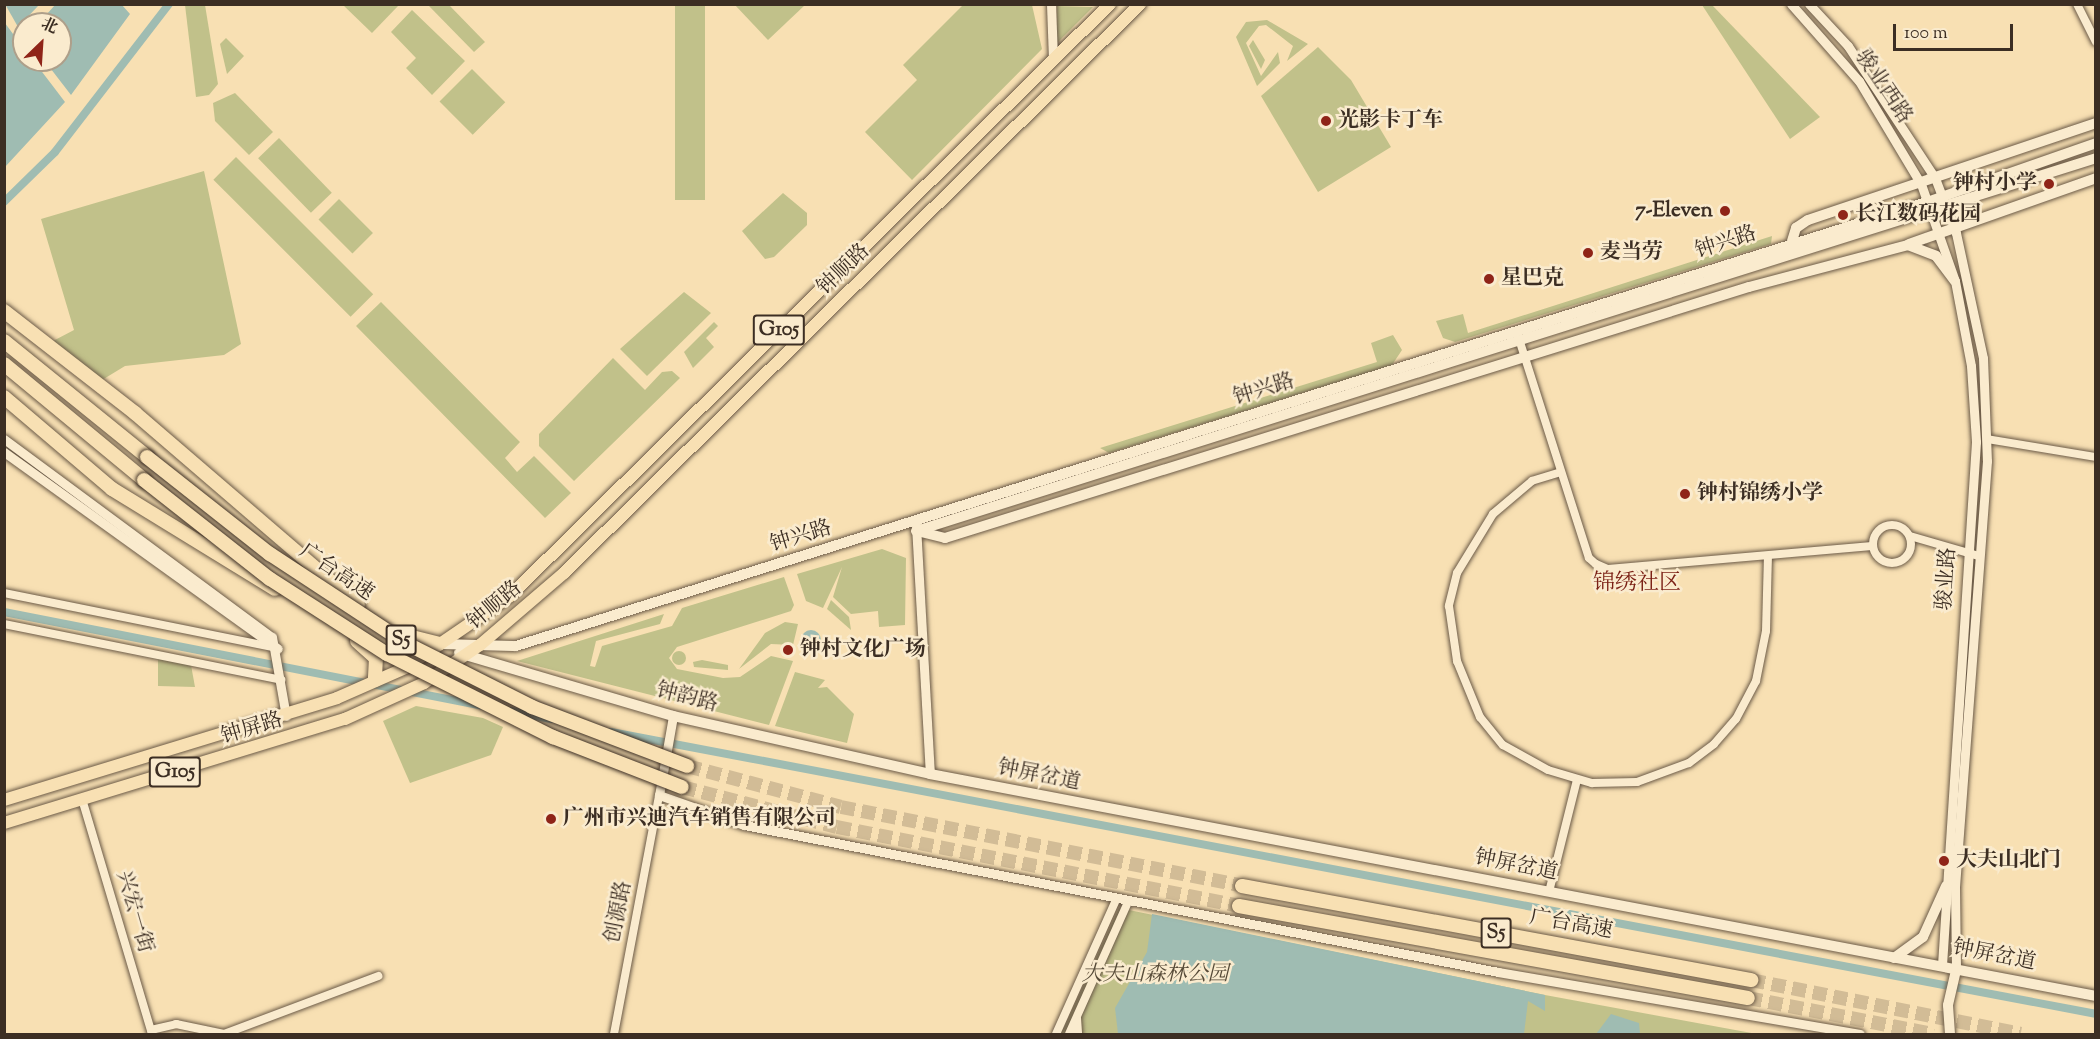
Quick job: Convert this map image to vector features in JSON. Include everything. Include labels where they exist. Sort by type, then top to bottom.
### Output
[{"type":"highway","name":"钟顺路","points":[[439,644],[552,561],[679,429],[1110,4]]},
{"type":"highway","name":"钟顺路","points":[[465,656],[564,573],[1140,4]]},
{"type":"highway","points":[[4,311],[164,438],[346,596],[416,641],[439,644],[450,653],[450,666]]},
{"type":"highway","name":"广台高速","points":[[4,341],[231,525],[387,632],[532,707],[687,766]]},
{"type":"highway","name":"广台高速","points":[[4,364],[207,532],[324,616],[509,717],[682,787]]},
{"type":"highway","points":[[4,397],[112,489],[365,647],[376,658],[375,680]]},
{"type":"highway","points":[[679,429],[694,446]]},
{"type":"highway","name":"钟屏路","points":[[4,800],[286,716],[338,698],[439,644]]},
{"type":"highway","name":"钟屏路","points":[[4,823],[345,719],[424,683],[465,656]]},
{"type":"highway","name":"广台高速","points":[[1242,886],[1751,980]]},
{"type":"highway","name":"广台高速","points":[[1239,906],[1748,999]]},
{"type":"main road","points":[[1792,241],[1801,223],[2096,123]]},
{"type":"main road","name":"钟兴路","points":[[1946,201],[2096,144]]},
{"type":"main road","name":"钟兴路","points":[[916,527],[1792,241],[1929,206],[2096,158]]},
{"type":"main road","points":[[916,527],[945,538],[1749,287],[1908,244],[2096,178]]},
{"type":"main road","name":"钟兴路","points":[[439,644],[516,646],[916,527],[1742,269],[1929,206]]},
{"type":"main road","points":[[1908,244],[1936,256],[1955,281]]},
{"type":"main road","points":[[1742,269],[1749,287]]},
{"type":"main road","name":"钟韵路","points":[[439,644],[465,656],[672,721],[930,774]]},
{"type":"main road","name":"钟屏岔道","points":[[930,774],[2096,996]]},
{"type":"main road","points":[[1894,958],[1923,937],[1946,886]]},
{"type":"main road","points":[[1942,965],[1951,981]]},
{"type":"main road","name":"钟屏岔道","points":[[1950,1035],[1948,1005],[1951,981],[1956,969]]},
{"type":"street","points":[[1051,4],[1053,58]]},
{"type":"street","name":"骏业西路","points":[[1791,4],[1864,88],[1920,184],[1929,206]]},
{"type":"street","name":"骏业西路","points":[[1809,4],[1859,61],[1935,178],[1946,201]]},
{"type":"street","points":[[2077,4],[2096,42]]},
{"type":"street","name":"骏业路","points":[[1946,201],[1983,358],[1987,439],[1952,940],[1956,969]]},
{"type":"street","name":"骏业路","points":[[1929,206],[1955,281],[1976,418],[1942,965]]},
{"type":"street","points":[[1519,339],[1589,558],[1596,564],[1608,569],[1768,557],[1872,546]]},
{"type":"street","points":[[1987,439],[2096,457]]},
{"type":"street","points":[[4,440],[272,637],[278,649],[286,716]]},
{"type":"street","points":[[4,452],[278,649]]},
{"type":"street","points":[[1561,472],[1525,486],[1482,528],[1451,589],[1449,622],[1466,685],[1490,732],[1522,758],[1577,780],[1617,784],[1657,777],[1702,754],[1726,731],[1749,698],[1760,665],[1768,557]]},
{"type":"street","points":[[1872,546],[1884,526],[1896,524],[1910,536],[1979,556]]},
{"type":"street","points":[[916,527],[930,774]]},
{"type":"street","points":[[1872,546],[1884,561],[1897,562],[1908,555],[1910,536]]},
{"type":"street","points":[[4,593],[278,649]]},
{"type":"street","points":[[4,624],[280,676]]},
{"type":"street","points":[[672,721],[659,795],[703,813],[834,846],[1805,1029],[1860,1035]]},
{"type":"street","points":[[1549,892],[1577,780]]},
{"type":"street","name":"创源路","points":[[614,1035],[659,795]]},
{"type":"street","name":"兴宏一街","points":[[82,799],[151,1032]]},
{"type":"street","points":[[1056,1035],[1116,900]]},
{"type":"street","points":[[1069,1035],[1128,902]]},
{"type":"street","points":[[151,1032],[176,1024],[224,1034],[378,976]]},
{"type":"street","points":[[1077,1017],[1078,1035]]},
{"type":"green space","points":[[734,4],[805,4],[805,5],[768,40]]},
{"type":"green space","points":[[185,5],[205,5],[218,84],[209,95],[196,97]]},
{"type":"green space","points":[[343,5],[399,5],[372,33]]},
{"type":"green space","points":[[428,5],[449,5],[485,42],[474,52]]},
{"type":"green space","points":[[675,5],[705,5],[705,200],[675,200]]},
{"type":"green space","points":[[963,5],[1032,5],[1042,49],[912,180],[865,132],[917,80],[903,65]]},
{"type":"green space","points":[[1702,5],[1712,5],[1820,117],[1790,139]]},
{"type":"green space","points":[[1057,6],[1093,7],[1057,43]]},
{"type":"green space","points":[[412,10],[465,61],[432,95],[406,68],[416,58],[391,32]]},
{"type":"green space","points":[[1267,20],[1308,44],[1287,61],[1293,46],[1266,25],[1259,26],[1246,43],[1261,76],[1278,52],[1280,63],[1257,86],[1236,37],[1246,22]]},
{"type":"green space","points":[[226,38],[244,56],[227,74],[220,44]]},
{"type":"green space","points":[[1253,40],[1265,60],[1261,69],[1249,46]]},
{"type":"green space","name":"光影卡丁车","points":[[1318,47],[1351,80],[1391,147],[1318,192],[1261,96]]},
{"type":"green space","points":[[472,69],[505,102],[473,135],[439,102]]},
{"type":"green space","points":[[235,93],[273,132],[249,155],[215,121],[213,103]]},
{"type":"green space","points":[[279,138],[332,193],[311,213],[258,158]]},
{"type":"green space","points":[[236,157],[373,294],[351,317],[213,180]]},
{"type":"green space","points":[[204,171],[241,344],[224,355],[125,366],[102,380],[53,341],[74,330],[41,219]]},
{"type":"green space","points":[[783,193],[807,213],[807,225],[774,257],[765,259],[742,231]]},
{"type":"green space","points":[[339,199],[373,233],[352,253],[318,220]]},
{"type":"green space","points":[[1772,236],[1771,244],[1455,342],[1443,338],[1436,321],[1463,314],[1468,333]]},
{"type":"green space","points":[[684,292],[711,313],[647,376],[620,349]]},
{"type":"green space","points":[[381,302],[520,442],[505,458],[517,472],[534,456],[571,493],[545,518],[356,326]]},
{"type":"green space","points":[[714,322],[718,326],[706,338],[714,347],[693,368],[684,352]]},
{"type":"green space","points":[[1393,335],[1402,350],[1392,365],[1109,453],[1100,448],[1377,362],[1371,343]]},
{"type":"green space","points":[[613,358],[645,390],[662,372],[672,371],[680,378],[574,481],[539,446],[539,434]]},
{"type":"green space","points":[[882,549],[906,558],[905,625],[879,627],[878,611],[851,614],[833,597],[842,567],[823,608],[806,601],[797,574]]},
{"type":"green space","points":[[784,577],[794,605],[791,611],[677,647],[669,658],[677,669],[723,678],[740,677],[771,656],[793,661],[769,725],[517,661],[664,614],[660,624],[596,641],[590,666],[595,667],[602,646],[672,626],[682,608]]},
{"type":"green space","points":[[831,600],[849,617],[851,630],[827,609]]},
{"type":"green space","points":[[785,622],[798,624],[793,645],[771,644],[739,669],[765,633]]},
{"type":"green space","points":[[676,651],[682,651],[686,658],[682,665],[676,665],[672,661],[672,655]]},
{"type":"green space","points":[[158,658],[191,665],[195,687],[158,686]]},
{"type":"green space","points":[[702,660],[728,665],[728,670],[694,667],[693,662]]},
{"type":"green space","points":[[795,672],[825,680],[818,688],[827,687],[854,714],[847,743],[775,726]]},
{"type":"green space","points":[[416,706],[483,718],[503,727],[491,755],[410,783],[383,721]]},
{"type":"green space","name":"大夫山森林公园","points":[[1119,908],[1545,995],[1757,1034],[1061,1034]]},
{"type":"water","points":[[5,4],[39,4],[32,12],[12,12],[12,16]]},
{"type":"water","points":[[55,5],[122,5],[130,14],[71,95],[53,72],[72,72],[72,12],[49,12]]},
{"type":"water","points":[[5,23],[12,33],[12,72],[42,72],[65,102],[5,167]]},
{"type":"water","points":[[811,630],[818,633],[821,640],[818,647],[811,650],[804,647],[801,640],[804,633]]},
{"type":"water","name":"大夫山森林公园","points":[[1152,914],[1545,995],[1545,1011],[1528,1001],[1524,1034],[1118,1034],[1115,1008],[1147,952]]},
{"type":"water","points":[[1611,1014],[1639,1023],[1640,1034],[1596,1034]]},
{"type":"waterway","points":[[4,202],[55,152],[169,4]]},
{"type":"waterway","points":[[4,612],[480,705]]},
{"type":"waterway","points":[[511,711],[551,719]]},
{"type":"waterway","points":[[611,732],[2096,1014]]},
{"type":"tunnel","points":[[687,766],[841,807],[1242,886]]},
{"type":"tunnel","points":[[682,787],[837,827],[1239,906]]},
{"type":"tunnel","points":[[1751,980],[2021,1034]]},
{"type":"tunnel","points":[[1748,998],[1934,1034]]},
{"type":"place","name":"光影卡丁车","points":[[1326,121]]},
{"type":"place","name":"钟村小学","points":[[2049,184]]},
{"type":"place","name":"7-Eleven","points":[[1725,211]]},
{"type":"place","name":"长江数码花园","points":[[1843,215]]},
{"type":"place","name":"麦当劳","points":[[1588,253]]},
{"type":"place","name":"星巴克","points":[[1489,279]]},
{"type":"place","name":"钟村锦绣小学","points":[[1685,494]]},
{"type":"place","name":"钟村文化广场","points":[[788,650]]},
{"type":"place","name":"广州市兴迪汽车销售有限公司","points":[[551,819]]},
{"type":"place","name":"大夫山北门","points":[[1944,861]]},
{"type":"district","name":"锦绣社区","points":[[1637,585]]}]
